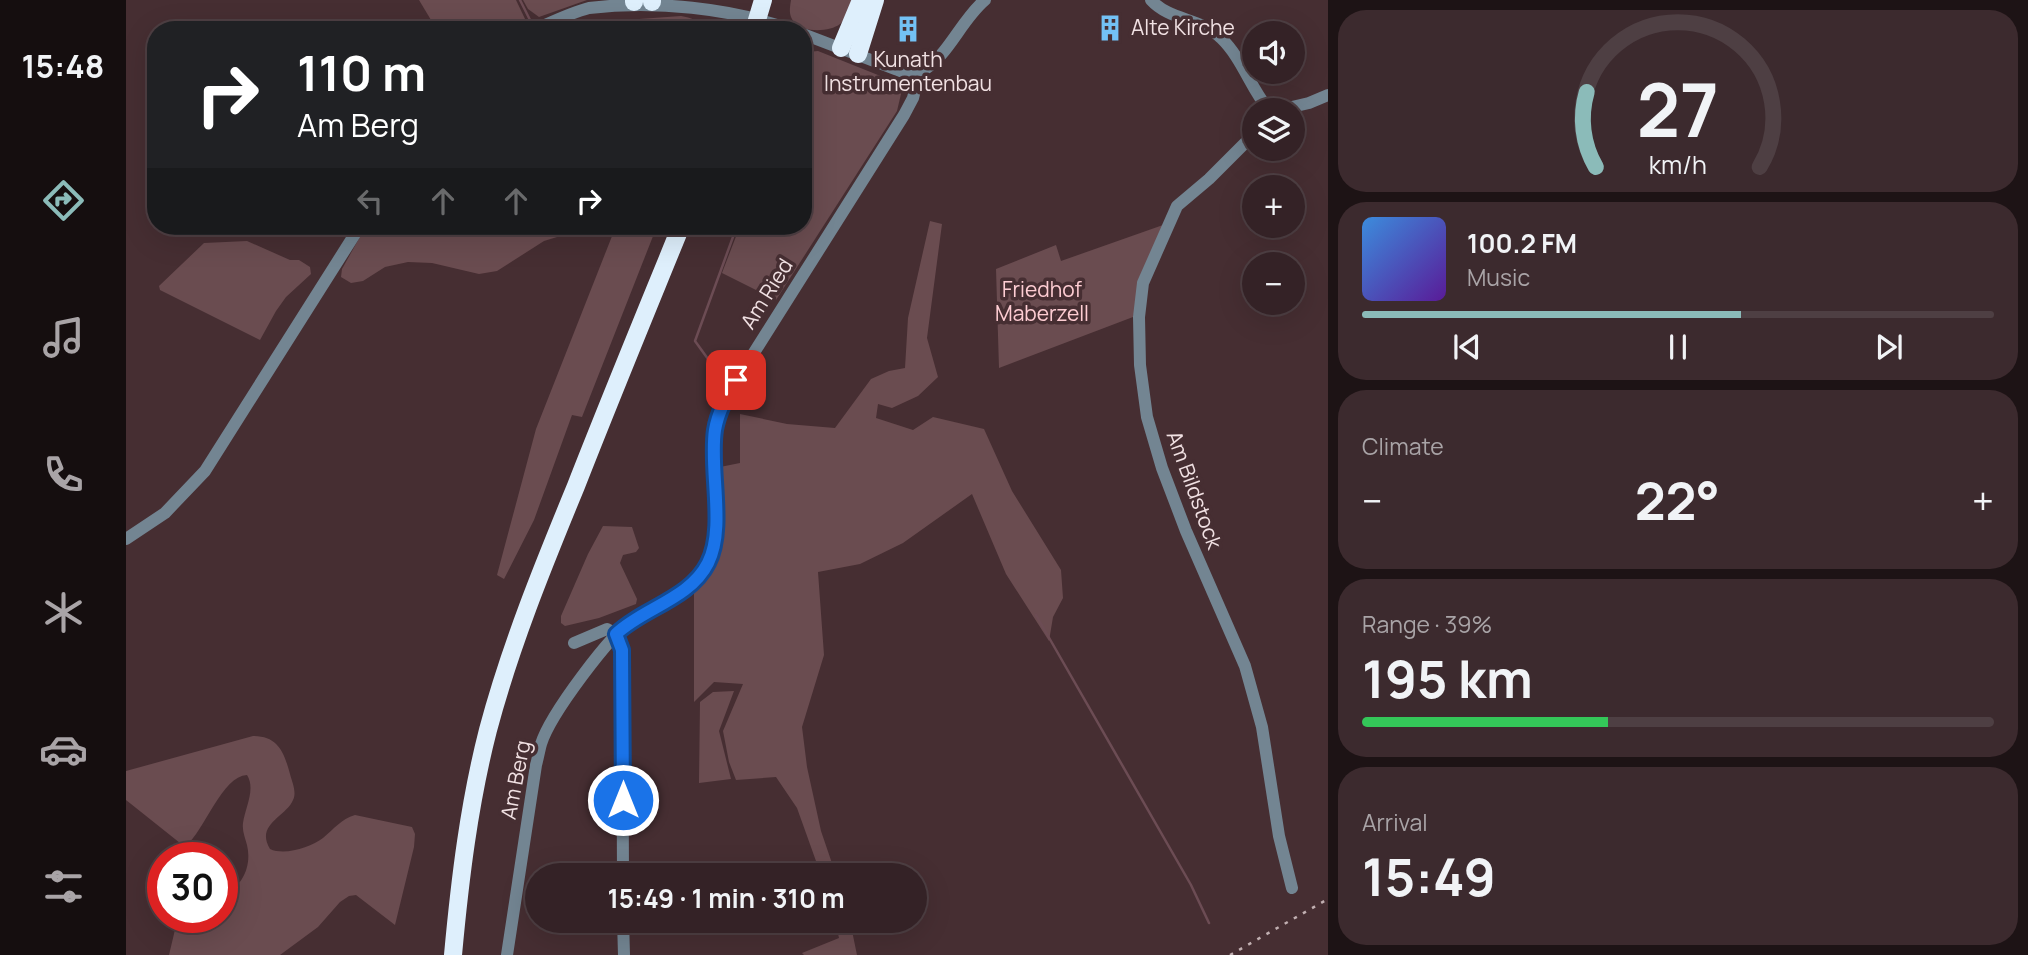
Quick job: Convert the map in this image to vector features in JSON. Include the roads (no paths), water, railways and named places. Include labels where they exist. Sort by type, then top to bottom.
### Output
[{"type":"highway","points":[[757,21],[763,0]]},
{"type":"highway","points":[[849,51],[861,0]]},
{"type":"highway","points":[[849,51],[875,0]]},
{"type":"highway","points":[[453,955],[472,804],[488,731],[510,658],[553,543],[677,235]]},
{"type":"street","points":[[812,37],[900,71],[919,73],[929,68],[946,50],[971,12],[985,0]]},
{"type":"street","points":[[1151,0],[1164,12],[1210,28],[1223,39],[1261,98]]},
{"type":"street","points":[[554,21],[592,8],[643,1],[718,9],[760,21]]},
{"type":"street","name":"Am Ried","points":[[715,530],[715,430],[726,397],[904,115],[913,98],[919,73]]},
{"type":"street","points":[[1305,104],[1328,95]]},
{"type":"street","name":"Am Bildstock","points":[[1242,146],[1177,206],[1143,283],[1139,317],[1140,365],[1147,417],[1162,468],[1186,531],[1245,666],[1262,727],[1279,836],[1292,888]]},
{"type":"street","points":[[126,539],[165,513],[205,471],[354,235]]},
{"type":"street","name":"Am Berg","points":[[507,955],[541,744],[547,731],[576,686],[616,634],[635,617],[689,585],[708,563],[715,530]]},
{"type":"street","name":"Am Berg","points":[[574,643],[607,629],[616,634]]},
{"type":"street","points":[[616,634],[622,650],[623,863]]},
{"type":"street","points":[[623,933],[624,955]]},
{"type":"waterway","points":[[520,0],[530,21]]},
{"type":"waterway","points":[[721,377],[695,341],[734,235]]},
{"type":"waterway","points":[[1036,615],[1191,885],[1209,923]]},
{"type":"railway","points":[[1230,955],[1328,899]]},
{"type":"place","name":"Alte Kirche","points":[[1110,28]]},
{"type":"place","name":"Kunath Instrumentenbau","points":[[908,29]]},
{"type":"park label","name":"Friedhof Maberzell","points":[[1042,302]]}]
